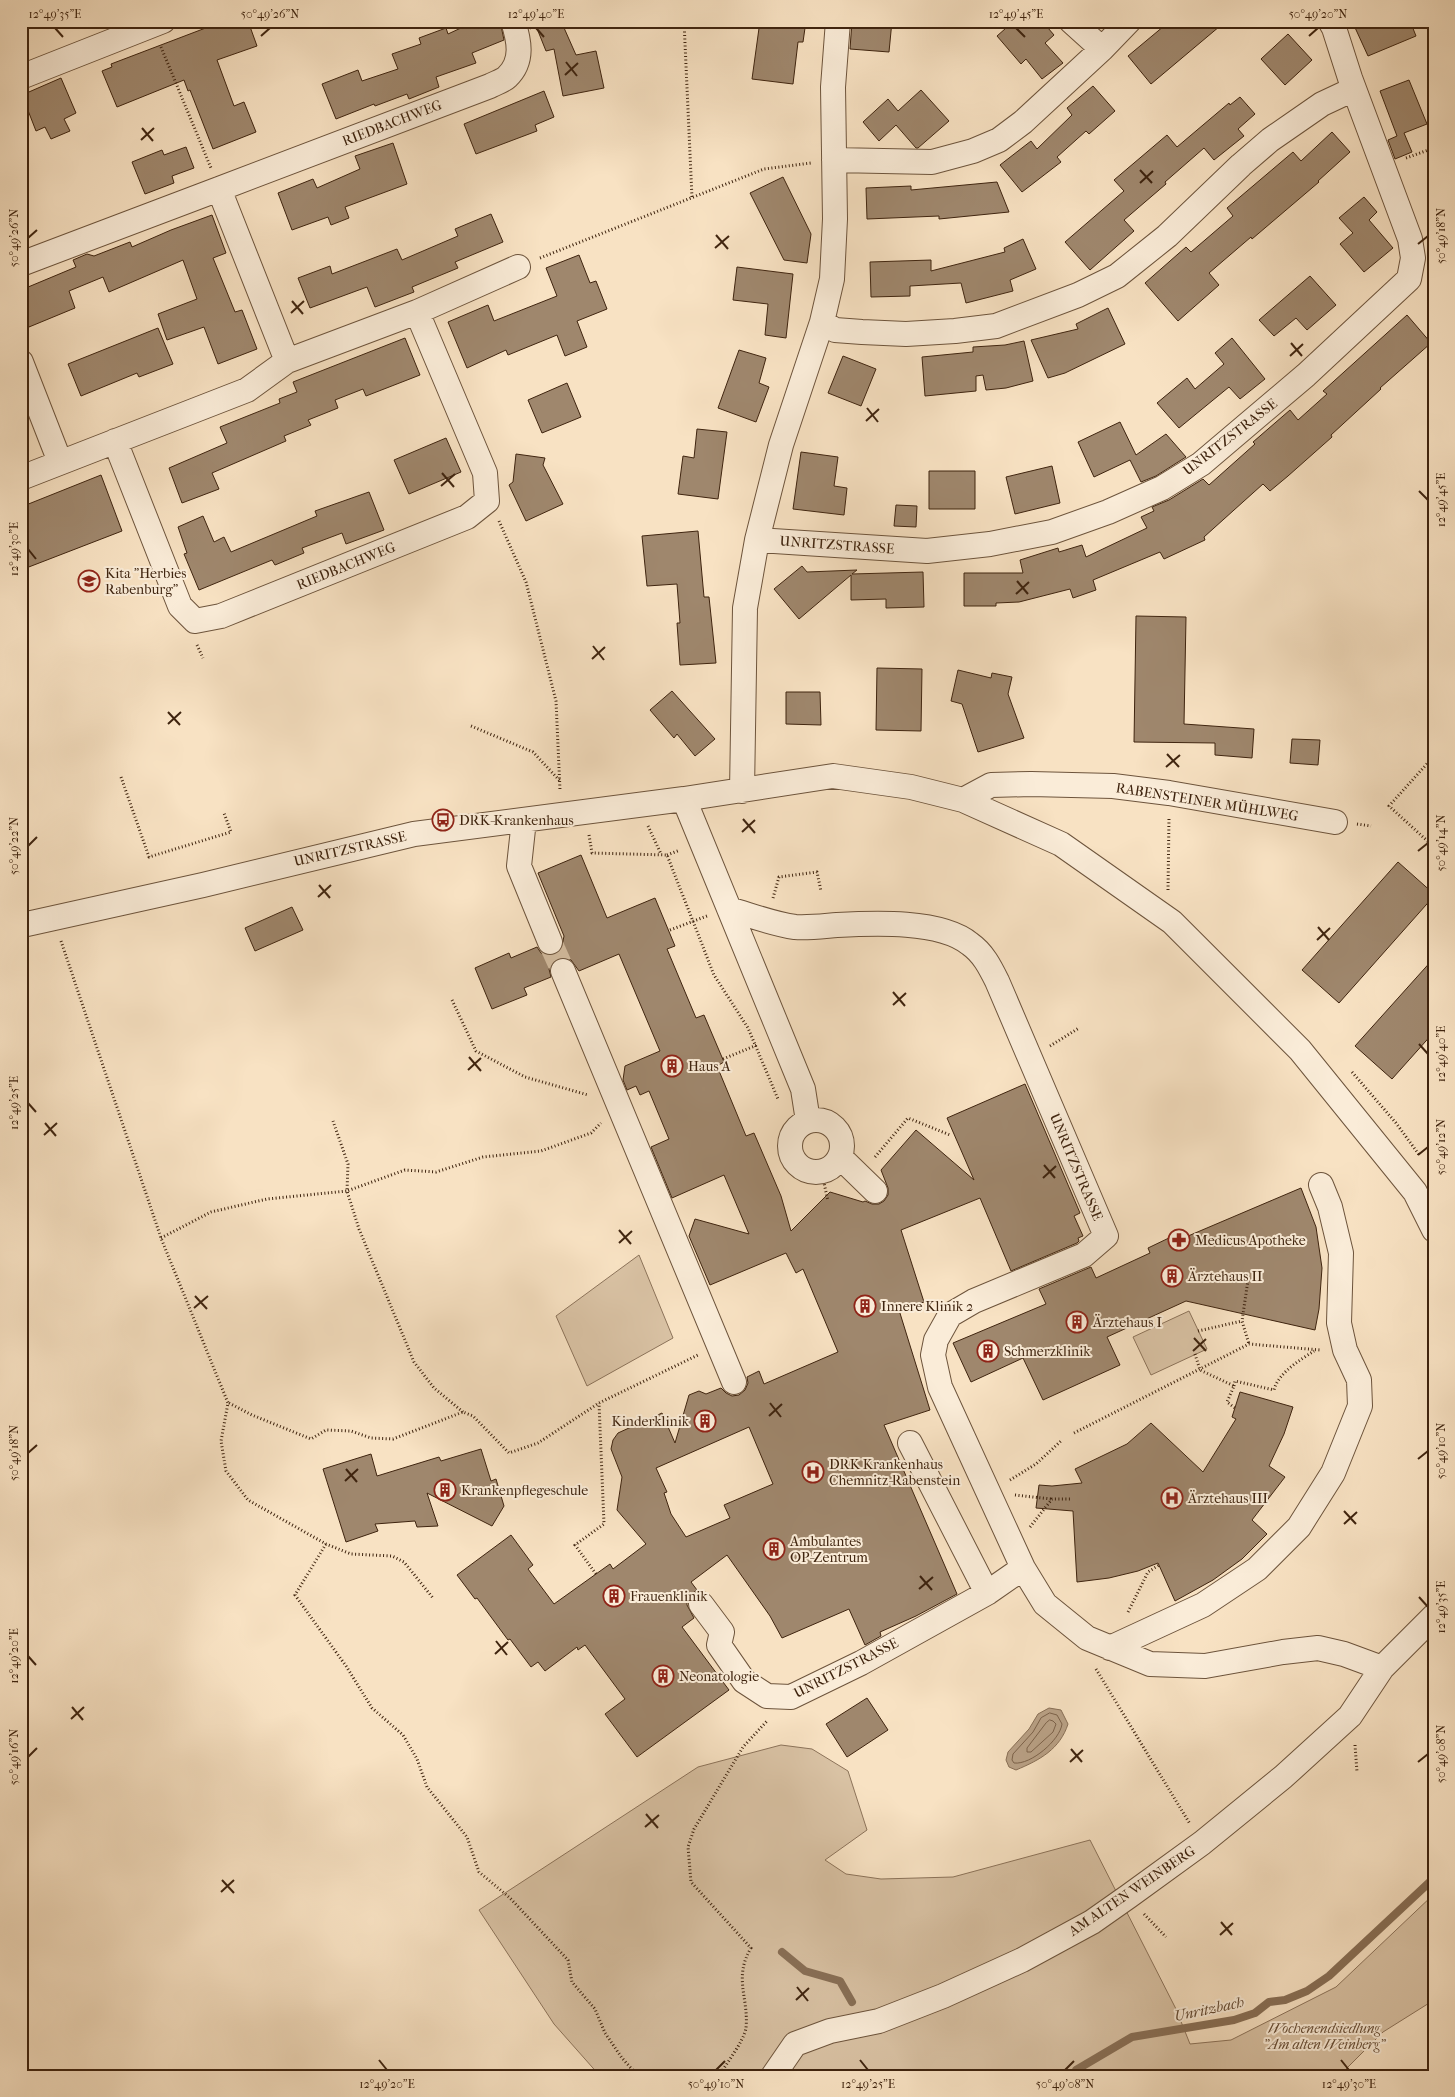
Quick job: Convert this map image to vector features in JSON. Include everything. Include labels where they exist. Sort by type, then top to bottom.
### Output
[{"type":"street","name":"RIEDBACHWEG","points":[[21,264],[490,86],[507,76],[519,59],[518,39],[513,21]]},
{"type":"street","points":[[742,791],[745,608],[757,540],[781,445],[822,322],[832,279],[835,219],[833,87],[838,21]]},
{"type":"street","points":[[1071,21],[1102,49]]},
{"type":"street","points":[[834,160],[932,162],[973,151],[999,140],[1022,122],[1102,49],[1129,21]]},
{"type":"street","name":"UNRITZSTRASSE","points":[[757,540],[927,551],[990,544],[1052,532],[1108,512],[1162,488],[1201,464],[1340,344],[1409,279],[1413,258],[1410,239],[1330,21]]},
{"type":"street","points":[[21,77],[158,23]]},
{"type":"street","points":[[822,322],[835,330],[862,332],[906,334],[955,331],[996,326],[1078,296],[1118,276],[1167,236],[1270,140],[1322,104],[1354,89]]},
{"type":"street","points":[[219,189],[287,361]]},
{"type":"street","points":[[21,478],[247,390],[287,361],[416,312],[518,267]]},
{"type":"street","points":[[416,312],[485,473],[487,501]]},
{"type":"street","points":[[21,362],[60,462]]},
{"type":"street","name":"RIEDBACHWEG","points":[[115,442],[180,606],[195,621],[221,616],[467,517],[487,501]]},
{"type":"street","name":"UNRITZSTRASSE","points":[[21,921],[27,924],[203,885],[414,834],[684,800],[833,776],[911,787],[963,800],[1061,844],[1172,922],[1300,1050],[1415,1192],[1434,1230]]},
{"type":"street","name":"RABENSTEINER MÜHLWEG","points":[[963,800],[992,785],[1113,786],[1335,822]]},
{"type":"street","points":[[684,800],[803,1089],[801,1128]]},
{"type":"street","points":[[524,820],[519,866],[550,942]]},
{"type":"street","name":"UNRITZSTRASSE","points":[[728,909],[795,927],[850,924],[931,927],[951,932],[971,944],[986,960],[997,980],[1106,1236],[1084,1255],[974,1301],[950,1315],[936,1340],[933,1355],[940,1387],[1019,1558],[1045,1604],[1088,1638],[1150,1664],[1205,1666],[1283,1652],[1318,1648],[1344,1654],[1382,1668]]},
{"type":"street","points":[[563,972],[619,1104],[717,1346],[734,1382]]},
{"type":"street","points":[[820,1120],[837,1130],[841,1138],[842,1148],[840,1156],[832,1166],[822,1171],[812,1171],[804,1168],[796,1161],[790,1143],[801,1128],[820,1120]]},
{"type":"street","points":[[840,1156],[867,1182]]},
{"type":"street","points":[[1110,1648],[1204,1605],[1256,1569],[1299,1527],[1333,1473],[1360,1406],[1358,1380],[1345,1350],[1339,1323],[1341,1253],[1330,1207],[1321,1185]]},
{"type":"street","points":[[910,1443],[987,1593]]},
{"type":"street","name":"UNRITZSTRASSE","points":[[701,1604],[722,1632],[719,1645],[744,1681],[767,1696],[791,1698],[987,1593],[1019,1558]]},
{"type":"street","name":"AM ALTEN WEINBERG","points":[[773,2076],[795,2044],[830,2031],[879,2021],[952,1992],[1022,1960],[1092,1922],[1202,1843],[1283,1777],[1350,1716],[1382,1668],[1434,1616]]},
{"type":"path","points":[[684,21],[692,198]]},
{"type":"path","points":[[158,23],[219,189]]},
{"type":"path","points":[[1384,167],[1434,148]]},
{"type":"path","points":[[518,267],[764,169],[834,160]]},
{"type":"path","points":[[487,501],[497,515],[526,582],[556,701],[560,781]]},
{"type":"path","points":[[471,726],[533,752],[560,781],[592,853],[667,855],[714,975],[748,1028],[755,1046],[801,1128]]},
{"type":"path","points":[[1434,756],[1389,806],[1434,847]]},
{"type":"path","points":[[121,776],[148,857],[231,832],[224,813]]},
{"type":"path","points":[[1152,908],[1168,892],[1169,794]]},
{"type":"path","points":[[772,899],[779,877],[817,872],[821,892]]},
{"type":"path","points":[[670,930],[728,909]]},
{"type":"path","points":[[53,918],[161,1238],[228,1403],[221,1441],[226,1471],[248,1500],[326,1544],[351,1554],[392,1556],[404,1562],[432,1598]]},
{"type":"path","points":[[161,1238],[211,1212],[267,1199],[347,1191],[405,1170],[436,1172],[483,1157],[540,1151],[591,1133],[619,1104],[525,1077],[476,1051],[452,1000]]},
{"type":"path","points":[[1030,1058],[1079,1028]]},
{"type":"path","points":[[723,1059],[780,1035]]},
{"type":"path","points":[[867,1182],[908,1118],[950,1135]]},
{"type":"path","points":[[333,1121],[348,1164],[347,1191],[359,1229],[414,1362],[434,1388],[463,1412],[473,1416],[508,1453],[538,1443],[599,1403],[717,1346]]},
{"type":"path","points":[[822,1171],[828,1201]]},
{"type":"path","points":[[1248,1280],[1242,1321],[1249,1344]]},
{"type":"path","points":[[1198,1331],[1242,1321]]},
{"type":"path","points":[[1074,1433],[1249,1344],[1315,1351],[1345,1350]]},
{"type":"path","points":[[1235,1408],[1227,1402],[1235,1381],[1274,1390],[1281,1377],[1315,1351]]},
{"type":"path","points":[[1195,1354],[1200,1370],[1234,1386]]},
{"type":"path","points":[[228,1403],[311,1439],[326,1430],[351,1431],[370,1438],[393,1439],[463,1412]]},
{"type":"path","points":[[596,1574],[575,1545],[604,1524],[599,1403]]},
{"type":"path","points":[[990,1492],[1036,1464],[1061,1441]]},
{"type":"path","points":[[990,1492],[1052,1499],[1072,1499]]},
{"type":"path","points":[[1019,1558],[1052,1499]]},
{"type":"path","points":[[326,1544],[295,1595],[346,1666],[372,1708],[403,1735],[418,1759],[426,1788],[468,1837],[479,1872],[510,1898],[568,1960],[572,1982],[595,2009],[604,2033],[638,2076]]},
{"type":"path","points":[[1127,1614],[1148,1572],[1159,1565]]},
{"type":"path","points":[[1110,1648],[1096,1669],[1202,1843]]},
{"type":"path","points":[[719,2076],[746,2030],[741,1986],[744,1958],[750,1948],[691,1882],[688,1847],[694,1829],[743,1747],[778,1711],[782,1697]]},
{"type":"path","points":[[1129,1896],[1166,1937]]},
{"type":"green space","points":[[639,1255],[673,1338],[587,1386],[556,1316]]},
{"type":"green space","points":[[1189,1311],[1207,1349],[1151,1375],[1133,1337]]},
{"type":"green space","name":"Wochenendsiedlung \"Am alten Weinberg\"","points":[[781,1745],[812,1749],[848,1771],[867,1830],[825,1860],[846,1874],[881,1879],[953,1877],[1090,1840],[1176,2009],[1190,2044],[1231,2040],[1336,1987],[1434,1894],[1434,2000],[1383,2032],[1339,2076],[600,2076],[554,2024],[479,1910],[698,1767]]},
{"type":"water","points":[[1049,1708],[1061,1710],[1068,1724],[1060,1740],[1041,1758],[1016,1770],[1009,1767],[1006,1760],[1008,1752],[1029,1729],[1038,1714]]},
{"type":"building","points":[[224,21],[248,21],[257,46],[217,60],[234,106],[244,102],[256,132],[213,149],[190,90],[188,91],[184,80],[117,107],[102,71],[112,67],[111,64]]},
{"type":"building","points":[[476,21],[500,21],[504,40],[472,53],[476,63],[436,77],[439,87],[409,99],[407,94],[375,106],[374,104],[336,119],[322,84],[358,70],[362,81],[398,69],[392,54],[421,44],[419,38],[446,28],[448,34]]},
{"type":"building","points":[[527,21],[561,21],[576,55],[596,51],[604,88],[563,96],[554,49],[546,51],[536,26],[530,29]]},
{"type":"building","points":[[760,21],[806,21],[803,42],[798,42],[793,84],[752,79]]},
{"type":"building","points":[[852,21],[892,21],[889,52],[850,49]]},
{"type":"building","points":[[1014,21],[1042,21],[1054,35],[1045,43],[1063,63],[1042,79],[1026,59],[1021,64],[997,36]]},
{"type":"building","points":[[1170,21],[1226,21],[1151,84],[1128,56]]},
{"type":"building","points":[[1352,21],[1410,21],[1416,36],[1368,56]]},
{"type":"building","points":[[1288,34],[1312,60],[1285,85],[1261,59]]},
{"type":"building","points":[[61,78],[76,113],[64,119],[70,131],[51,139],[45,127],[36,131],[22,95]]},
{"type":"building","points":[[1409,80],[1427,124],[1404,133],[1412,152],[1395,159],[1388,140],[1397,136],[1380,91]]},
{"type":"building","points":[[1093,86],[1115,111],[1089,134],[1086,131],[1057,157],[1061,162],[1022,192],[1000,165],[1031,141],[1037,149],[1072,115],[1067,108]]},
{"type":"building","points":[[921,90],[949,121],[918,148],[896,125],[879,141],[863,122],[888,99],[898,111]]},
{"type":"building","points":[[544,91],[554,117],[535,125],[537,131],[476,154],[464,124]]},
{"type":"building","points":[[1240,97],[1255,114],[1238,129],[1244,136],[1214,160],[1204,148],[1124,220],[1134,231],[1090,270],[1065,242],[1124,191],[1114,180],[1167,135],[1177,147],[1229,103],[1230,105]]},
{"type":"building","points":[[1332,132],[1350,152],[1319,182],[1209,273],[1219,285],[1178,321],[1145,283],[1186,247],[1191,252],[1233,216],[1227,208],[1293,152],[1301,161]]},
{"type":"building","points":[[393,143],[407,184],[345,207],[349,218],[331,225],[328,217],[292,230],[278,193],[313,179],[317,188],[360,169],[355,156]]},
{"type":"building","points":[[186,147],[194,168],[172,176],[174,183],[145,194],[132,162],[162,150],[164,155]]},
{"type":"building","points":[[783,177],[811,234],[807,263],[784,260],[750,193]]},
{"type":"building","points":[[997,182],[1009,212],[939,219],[939,216],[867,219],[866,188],[911,186],[911,190]]},
{"type":"building","points":[[1364,197],[1377,212],[1369,220],[1393,248],[1364,272],[1340,244],[1353,233],[1339,218]]},
{"type":"building","points":[[491,214],[503,242],[455,262],[458,268],[412,287],[414,292],[375,307],[367,287],[310,308],[298,278],[330,266],[332,274],[397,249],[402,260],[458,236],[455,229]]},
{"type":"building","points":[[212,215],[226,253],[213,258],[235,312],[242,310],[257,349],[218,364],[204,327],[167,340],[158,314],[197,299],[183,260],[109,292],[103,277],[69,291],[75,308],[29,327],[21,307],[21,290],[76,267],[73,260],[87,254],[94,256],[130,242],[132,247]]},
{"type":"building","points":[[1023,239],[1036,269],[1010,280],[1013,291],[966,303],[961,283],[910,286],[910,296],[871,297],[870,262],[931,260],[931,271],[1005,252],[1004,248]]},
{"type":"building","points":[[579,255],[590,283],[596,281],[607,309],[577,321],[587,347],[565,356],[557,335],[508,355],[506,350],[467,368],[448,322],[488,305],[494,321],[557,296],[546,268]]},
{"type":"building","points":[[737,267],[793,274],[786,338],[765,335],[768,304],[733,300]]},
{"type":"building","points":[[1310,276],[1336,305],[1307,330],[1296,318],[1274,336],[1259,320]]},
{"type":"building","points":[[1108,308],[1125,344],[1065,373],[1048,378],[1031,340],[1078,329],[1076,324]]},
{"type":"building","points":[[1407,315],[1431,343],[1380,388],[1331,435],[1332,437],[1288,476],[1270,491],[1263,484],[1204,537],[1205,540],[1164,559],[1160,552],[1093,580],[1096,590],[1073,598],[1070,589],[1019,602],[996,603],[996,606],[964,606],[964,573],[1023,573],[1020,560],[1058,548],[1059,552],[1082,545],[1086,557],[1147,528],[1141,517],[1154,511],[1152,507],[1169,500],[1203,479],[1209,485],[1255,444],[1253,442],[1290,410],[1298,420],[1327,394],[1323,391]]},
{"type":"building","points":[[158,328],[173,364],[139,377],[137,373],[81,396],[68,364]]},
{"type":"building","points":[[405,338],[420,375],[366,396],[363,389],[335,400],[338,408],[308,420],[311,425],[284,436],[286,441],[212,473],[219,489],[182,503],[169,468],[227,443],[220,427],[280,403],[279,399],[297,392],[293,382]]},
{"type":"building","points":[[1232,338],[1265,379],[1240,399],[1229,387],[1179,428],[1157,403],[1187,378],[1195,389],[1224,364],[1215,353]]},
{"type":"building","points":[[1024,341],[1033,381],[1006,388],[986,390],[983,375],[976,376],[976,391],[925,396],[922,357],[973,352],[973,347],[1005,345]]},
{"type":"building","points":[[739,350],[766,358],[759,383],[769,387],[756,422],[718,408]]},
{"type":"building","points":[[843,356],[876,369],[861,406],[828,393]]},
{"type":"building","points":[[567,383],[581,417],[542,433],[528,400]]},
{"type":"building","points":[[1120,422],[1136,455],[1166,434],[1186,457],[1156,476],[1141,482],[1130,460],[1094,477],[1078,442]]},
{"type":"building","points":[[697,429],[727,432],[718,499],[678,494],[683,456],[694,458]]},
{"type":"building","points":[[446,438],[461,472],[409,494],[394,460]]},
{"type":"building","points":[[801,452],[838,457],[834,486],[847,488],[844,515],[793,509]]},
{"type":"building","points":[[516,454],[545,458],[543,465],[563,504],[526,521],[509,485],[513,482]]},
{"type":"building","points":[[1052,466],[1060,503],[1015,514],[1006,477]]},
{"type":"building","points":[[929,471],[975,471],[975,509],[929,509]]},
{"type":"building","points":[[101,475],[122,531],[21,570],[21,507]]},
{"type":"building","points":[[369,492],[384,530],[346,544],[342,533],[302,548],[304,553],[275,565],[272,560],[199,590],[184,554],[187,553],[178,527],[203,516],[214,542],[224,537],[231,552],[317,516],[315,511]]},
{"type":"building","points":[[896,505],[917,506],[916,527],[894,526]]},
{"type":"building","points":[[698,531],[704,597],[709,597],[716,663],[680,665],[677,623],[680,623],[677,584],[647,586],[642,536]]},
{"type":"building","points":[[802,566],[807,572],[857,570],[852,574],[923,572],[924,607],[886,608],[886,599],[851,600],[851,575],[799,619],[774,589]]},
{"type":"building","points":[[1136,616],[1186,617],[1184,724],[1254,729],[1252,758],[1215,755],[1215,743],[1134,742]]},
{"type":"building","points":[[877,668],[922,669],[921,731],[876,730]]},
{"type":"building","points":[[958,670],[991,678],[992,673],[1012,677],[1008,694],[1024,738],[978,752],[962,704],[951,701]]},
{"type":"building","points":[[672,691],[715,739],[695,756],[677,734],[674,738],[650,710]]},
{"type":"building","points":[[786,692],[820,692],[821,725],[786,724]]},
{"type":"building","points":[[1292,739],[1320,740],[1318,765],[1290,763]]},
{"type":"building","points":[[581,855],[607,918],[655,898],[675,946],[667,949],[696,1018],[704,1015],[724,1062],[717,1066],[746,1136],[754,1133],[781,1196],[791,1231],[830,1192],[872,1204],[879,1204],[884,1201],[888,1195],[888,1188],[881,1170],[916,1130],[974,1180],[947,1118],[1025,1084],[1080,1213],[1074,1216],[1083,1236],[1078,1238],[1079,1241],[1077,1243],[1011,1271],[980,1198],[901,1230],[924,1302],[899,1310],[930,1410],[884,1425],[957,1594],[916,1616],[880,1632],[881,1636],[865,1645],[849,1609],[782,1638],[770,1616],[727,1555],[691,1582],[697,1590],[687,1597],[687,1605],[694,1618],[682,1627],[729,1690],[637,1757],[605,1714],[625,1699],[585,1645],[578,1650],[577,1647],[545,1671],[538,1662],[531,1667],[457,1575],[511,1535],[533,1565],[528,1569],[554,1604],[610,1564],[613,1569],[646,1544],[617,1510],[622,1477],[611,1449],[613,1440],[618,1433],[662,1413],[675,1443],[689,1395],[699,1391],[706,1394],[721,1388],[732,1396],[739,1395],[745,1390],[748,1383],[747,1377],[759,1371],[764,1384],[838,1352],[803,1269],[796,1273],[786,1253],[710,1285],[689,1236],[695,1219],[749,1234],[724,1175],[672,1198],[651,1147],[669,1139],[649,1091],[640,1095],[636,1086],[627,1090],[623,1080],[625,1066],[660,1051],[619,954],[579,971],[571,960],[564,957],[557,959],[552,962],[549,969],[551,977],[524,988],[527,995],[492,1009],[475,968],[509,953],[511,958],[537,947],[541,953],[548,955],[555,955],[561,951],[564,936],[538,873]],"holes":[[[749,1427],[773,1484],[724,1505],[730,1518],[686,1537],[671,1514],[664,1493],[667,1492],[656,1468]]]},
{"type":"building","points":[[1398,862],[1434,896],[1339,1003],[1302,970]]},
{"type":"building","points":[[292,907],[303,930],[255,951],[245,928]]},
{"type":"building","points":[[1434,958],[1434,1032],[1392,1079],[1355,1046]]},
{"type":"building","points":[[1301,1188],[1316,1227],[1322,1268],[1319,1309],[1315,1330],[1186,1301],[1107,1337],[1120,1365],[1043,1400],[1023,1358],[971,1382],[953,1343],[1046,1304],[1039,1289],[1091,1267],[1096,1278],[1150,1253],[1148,1248],[1171,1237],[1174,1242]]},
{"type":"building","name":"Ärztehaus III","points":[[1240,1392],[1293,1407],[1284,1434],[1269,1466],[1285,1477],[1252,1520],[1267,1534],[1242,1559],[1213,1580],[1175,1601],[1158,1563],[1138,1571],[1109,1578],[1077,1582],[1073,1511],[1036,1508],[1039,1485],[1052,1486],[1082,1483],[1075,1469],[1127,1444],[1151,1423],[1203,1472],[1236,1419],[1232,1417]]},
{"type":"building","name":"Krankenpflegeschule","points":[[481,1449],[491,1481],[496,1479],[504,1506],[492,1526],[427,1493],[438,1526],[417,1527],[415,1521],[375,1524],[378,1531],[346,1542],[323,1469],[371,1454],[377,1476],[439,1457],[441,1461]]},
{"type":"building","points":[[867,1698],[888,1730],[847,1757],[826,1724]]},
{"type":"waterway","name":"Unritzbach","points":[[1074,2076],[1076,2070],[1132,2037],[1234,2020],[1255,2013],[1269,2002],[1285,2000],[1307,1991],[1329,1976],[1434,1878]]},
{"type":"waterway","points":[[782,1952],[805,1971],[840,1981],[852,2002]]},
{"type":"tunnel","points":[[550,942],[563,971]]},
{"type":"place","name":"Kita \"Herbies Rabenburg\"","points":[[89,581]]},
{"type":"place","name":"DRK-Krankenhaus","points":[[443,820]]},
{"type":"place","name":"Haus A","points":[[672,1066]]},
{"type":"place","name":"Medicus Apotheke","points":[[1179,1240]]},
{"type":"place","name":"Ärztehaus II","points":[[1172,1276]]},
{"type":"place","name":"Innere Klinik 2","points":[[865,1306]]},
{"type":"place","name":"Ärztehaus I","points":[[1077,1322]]},
{"type":"place","name":"Schmerzklinik","points":[[988,1351]]},
{"type":"place","name":"Kinderklinik","points":[[705,1421]]},
{"type":"place","name":"DRK Krankenhaus Chemnitz-Rabenstein","points":[[813,1472]]},
{"type":"place","name":"Krankenpflegeschule","points":[[445,1490]]},
{"type":"place","name":"Ärztehaus III","points":[[1172,1498]]},
{"type":"place","name":"Ambulantes OP-Zentrum","points":[[774,1549]]},
{"type":"place","name":"Frauenklinik","points":[[614,1596]]},
{"type":"place","name":"Neonatologie","points":[[663,1676]]}]
